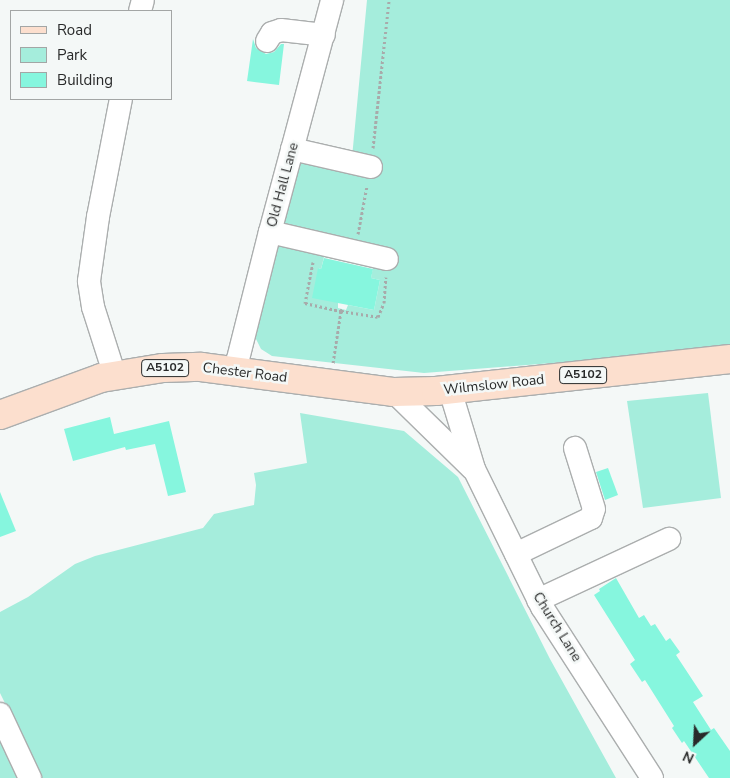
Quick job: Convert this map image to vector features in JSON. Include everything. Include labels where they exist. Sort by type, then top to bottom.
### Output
[{"type":"main road","name":"Wilmslow Road","points":[[443,390],[730,358]]},
{"type":"main road","name":"Chester Road","points":[[0,415],[101,378],[162,368],[201,367],[394,392],[443,390]]},
{"type":"street","name":"Old Hall Lane","points":[[239,371],[238,359],[332,0]]},
{"type":"street","points":[[268,41],[272,33],[281,30],[324,35]]},
{"type":"street","points":[[115,376],[93,307],[89,282],[98,217],[121,100]]},
{"type":"street","points":[[292,149],[371,167]]},
{"type":"street","points":[[270,232],[387,259]]},
{"type":"street","name":"Church Lane","points":[[443,390],[474,469],[538,600],[652,778]]},
{"type":"street","name":"Church Lane","points":[[394,392],[474,469]]},
{"type":"street","points":[[516,554],[591,518],[594,508],[575,448]]},
{"type":"street","points":[[538,600],[669,539]]},
{"type":"street","points":[[0,714],[30,778]]},
{"type":"path","points":[[354,252],[371,167],[389,0]]},
{"type":"path","points":[[317,243],[305,303],[378,317],[381,315],[384,304],[387,259]]},
{"type":"path","points":[[330,384],[342,310]]},
{"type":"green space","points":[[367,0],[730,0],[730,349],[424,373],[272,356],[261,349],[254,335],[299,157],[351,168]],"holes":[[[331,254],[374,262],[371,278],[380,280],[374,310],[348,305],[346,310],[338,308],[338,303],[318,268],[321,269],[324,257],[330,258]]]},
{"type":"green space","points":[[708,393],[721,498],[643,508],[627,401]]},
{"type":"green space","points":[[300,413],[404,431],[458,477],[550,659],[616,778],[42,778],[0,693],[0,612],[28,597],[75,564],[95,556],[203,528],[214,514],[254,505],[256,485],[254,473],[307,463]]},
{"type":"green space","points":[[0,738],[20,778],[0,778]]},
{"type":"building","points":[[253,39],[256,48],[266,54],[274,52],[281,44],[284,44],[279,85],[247,81]]},
{"type":"building","points":[[324,258],[373,269],[371,278],[380,280],[374,310],[312,298],[318,268],[321,269]]},
{"type":"building","points":[[110,417],[114,434],[169,421],[186,492],[168,496],[155,444],[126,450],[125,447],[73,461],[64,429]]},
{"type":"building","points":[[608,468],[618,495],[605,500],[596,472]]},
{"type":"building","points":[[0,492],[16,531],[0,537]]},
{"type":"building","points":[[616,578],[639,618],[644,615],[651,626],[655,624],[666,641],[670,638],[680,652],[676,655],[703,696],[693,702],[711,730],[714,728],[730,751],[730,778],[709,778],[684,741],[682,743],[672,728],[674,726],[645,680],[642,682],[630,664],[635,660],[594,595],[600,591],[599,589]]}]
